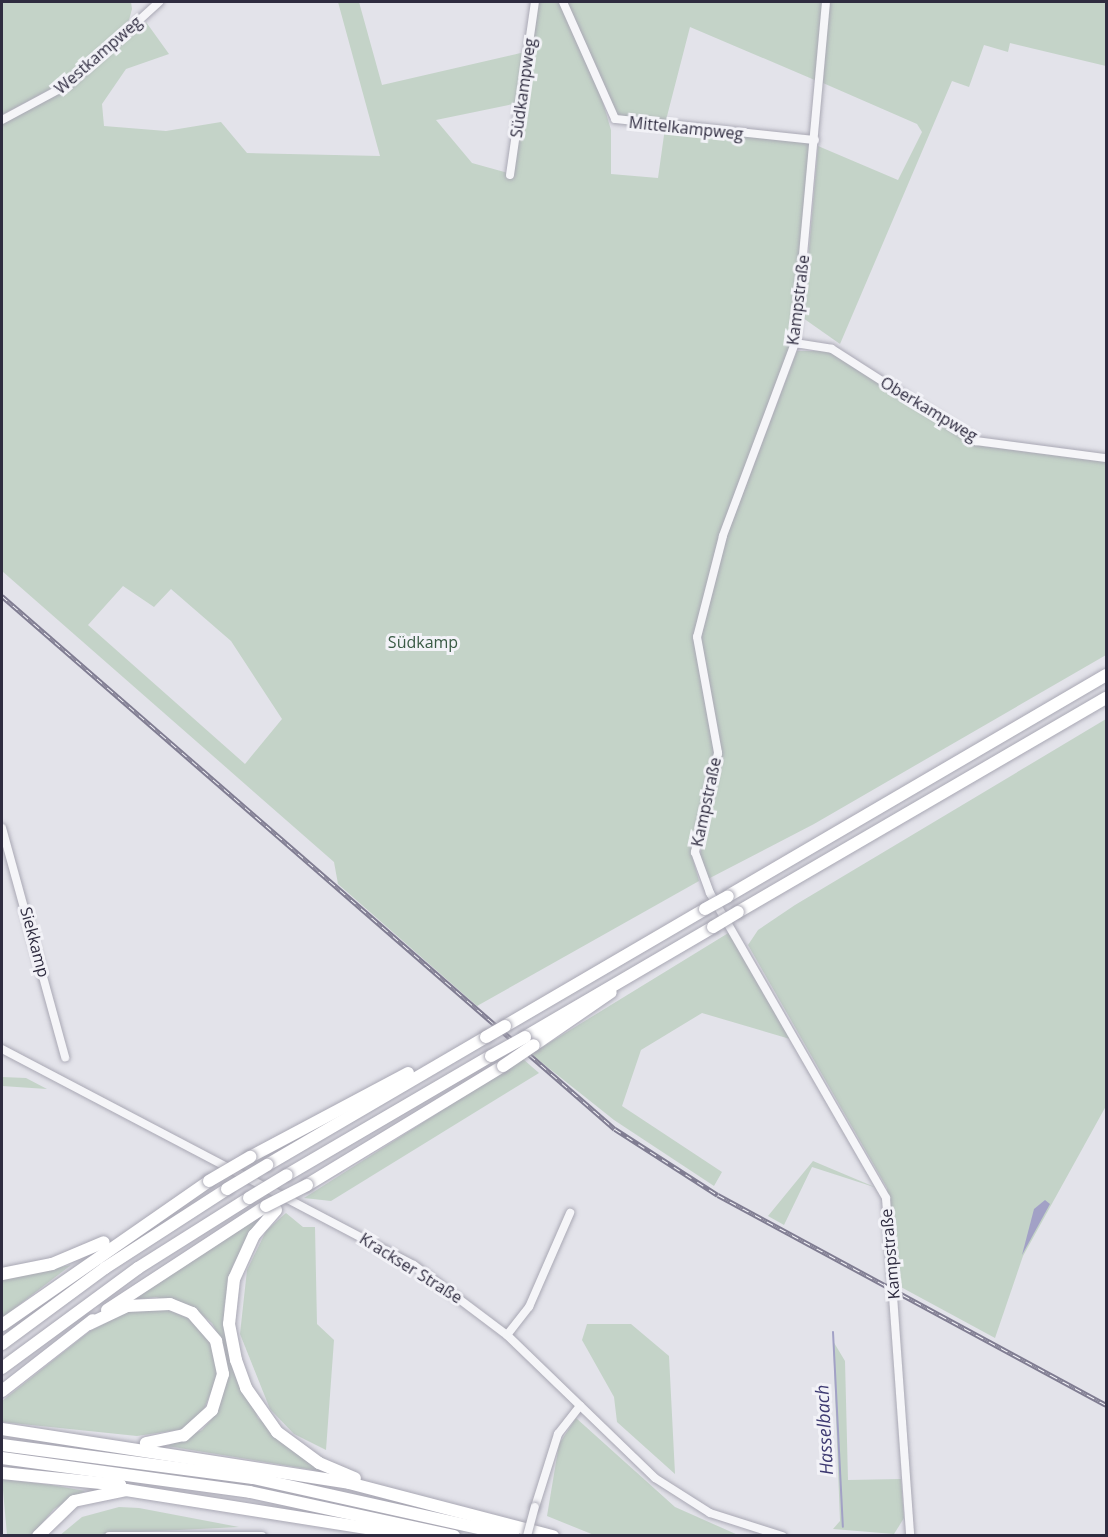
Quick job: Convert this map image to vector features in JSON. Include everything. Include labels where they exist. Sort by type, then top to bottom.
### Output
[{"type":"highway","points":[[2,1344],[105,1268],[227,1189],[1107,675]]},
{"type":"highway","points":[[2,1391],[89,1324],[307,1185],[503,1066],[529,1041],[622,980],[1107,698]]},
{"type":"highway","points":[[2,1368],[138,1268],[249,1198],[491,1056],[529,1041]]},
{"type":"highway","points":[[2,1274],[81,1253],[250,1157],[417,1068],[435,1066]]},
{"type":"highway","points":[[2,1325],[177,1200]]},
{"type":"highway","points":[[271,1208],[243,1253],[231,1294],[230,1337],[246,1388],[262,1415],[295,1448],[344,1474],[416,1498],[553,1536]]},
{"type":"highway","points":[[89,1324],[143,1303],[182,1308],[212,1333],[223,1364],[218,1399],[195,1428],[155,1442],[107,1441]]},
{"type":"highway","points":[[2,1429],[107,1441],[416,1498]]},
{"type":"highway","points":[[2,1444],[253,1478],[514,1536]]},
{"type":"highway","points":[[2,1458],[250,1492],[454,1536]]},
{"type":"highway","points":[[2,1473],[155,1492],[415,1536]]},
{"type":"highway","points":[[38,1536],[54,1516],[86,1497],[113,1490],[155,1492]]},
{"type":"street","name":"Westkampweg","points":[[2,120],[69,84],[159,2]]},
{"type":"street","name":"Südkampweg","points":[[510,175],[535,2]]},
{"type":"street","name":"Mittelkampweg","points":[[563,2],[615,119],[815,140]]},
{"type":"street","name":"Kampstraße","points":[[826,2],[795,343],[723,536],[697,637],[718,753],[695,852],[710,893],[886,1198],[910,1536]]},
{"type":"street","name":"Oberkampweg","points":[[795,343],[832,350],[976,441],[1107,458]]},
{"type":"street","name":"Siekkamp","points":[[2,828],[65,1057]]},
{"type":"street","name":"Krackser Straße","points":[[2,1049],[364,1236],[453,1292],[507,1335],[672,1490],[730,1521],[782,1536]]},
{"type":"street","points":[[507,1335],[529,1307],[570,1214]]},
{"type":"street","points":[[527,1536],[558,1434],[580,1406]]},
{"type":"street","points":[[114,1534],[262,1536]]},
{"type":"green space","points":[[2,2],[131,2],[132,9],[129,20],[67,80],[2,115]]},
{"type":"green space","name":"Südkamp","points":[[338,2],[359,2],[382,85],[525,52],[518,103],[436,120],[472,163],[508,173],[537,2],[561,2],[595,75],[611,130],[611,174],[658,178],[665,128],[812,140],[790,351],[719,536],[694,637],[714,753],[691,852],[699,881],[477,1006],[338,884],[334,862],[2,571],[2,124],[73,85],[146,22],[169,54],[126,69],[102,104],[104,126],[166,131],[221,122],[247,153],[380,156]],"holes":[[[123,586],[154,607],[171,589],[231,641],[282,719],[245,764],[88,625]]]},
{"type":"green space","points":[[565,2],[822,2],[817,81],[690,27],[665,124],[617,120]]},
{"type":"green space","points":[[829,2],[1106,2],[1106,66],[1010,43],[1008,52],[984,45],[969,87],[952,81],[840,344],[803,318],[818,146],[898,180],[922,132],[917,124],[823,83]]},
{"type":"green space","points":[[797,351],[828,351],[974,445],[1106,462],[1106,655],[814,824],[708,879],[700,855],[721,754],[701,638],[725,541]]},
{"type":"green space","points":[[1106,719],[1106,1106],[1023,1256],[995,1338],[899,1286],[887,1188],[748,945],[758,930],[795,905]]},
{"type":"green space","points":[[730,932],[790,1039],[702,1013],[641,1050],[622,1106],[722,1172],[714,1186],[614,1120],[531,1054]]},
{"type":"green space","points":[[523,1059],[539,1073],[331,1201],[304,1198]]},
{"type":"green space","points":[[2,1077],[26,1078],[47,1089],[2,1086]]},
{"type":"green space","points":[[813,1161],[877,1188],[812,1167],[784,1225],[768,1216]]},
{"type":"green space","points":[[286,1213],[303,1227],[315,1227],[317,1324],[334,1340],[326,1450],[294,1434],[270,1409],[240,1334],[247,1270],[266,1231]]},
{"type":"green space","points":[[262,1215],[233,1265],[224,1307],[227,1346],[258,1418],[320,1471],[167,1446],[202,1430],[216,1414],[228,1372],[224,1346],[212,1323],[195,1309],[156,1297],[131,1300]]},
{"type":"green space","points":[[71,1265],[2,1318],[2,1279]]},
{"type":"green space","points":[[166,1309],[195,1321],[209,1335],[218,1375],[202,1414],[184,1429],[137,1436],[2,1422],[2,1401],[90,1331],[129,1311]]},
{"type":"green space","points":[[587,1324],[631,1324],[669,1356],[675,1474],[617,1422],[614,1397],[582,1340]]},
{"type":"green space","points":[[833,1341],[845,1361],[848,1480],[901,1479],[904,1518],[894,1534],[833,1529],[840,1521]]},
{"type":"green space","points":[[576,1418],[675,1507],[738,1535],[594,1535],[547,1516],[559,1444]]},
{"type":"green space","points":[[2,1479],[85,1491],[54,1509],[32,1535],[7,1535]]},
{"type":"green space","points":[[119,1507],[139,1508],[239,1527],[59,1536],[82,1517]]},
{"type":"water","points":[[1045,1200],[1050,1204],[1022,1255],[1034,1209]]},
{"type":"waterway","name":"Hasselbach","points":[[833,1332],[843,1527]]},
{"type":"railway","points":[[2,596],[615,1129],[718,1195],[1106,1405]]}]
